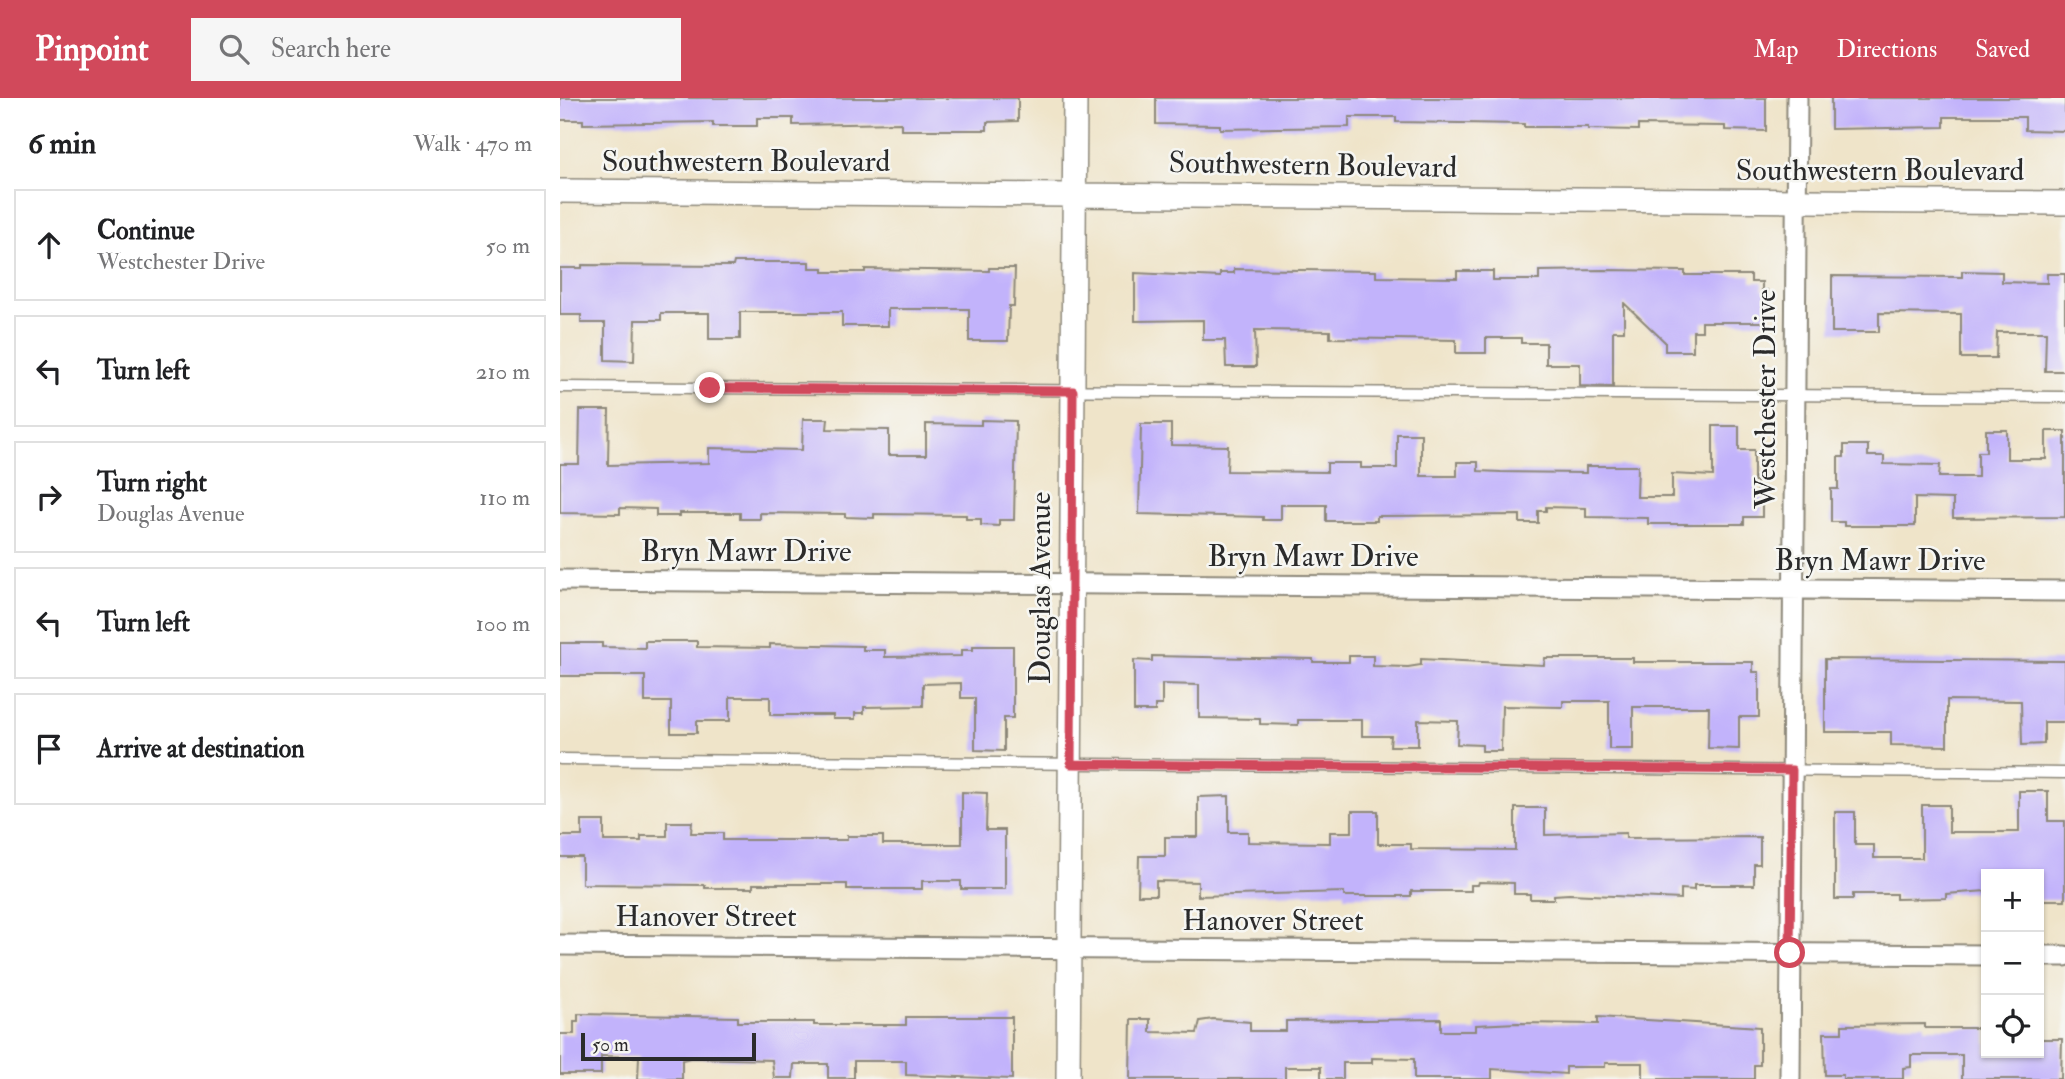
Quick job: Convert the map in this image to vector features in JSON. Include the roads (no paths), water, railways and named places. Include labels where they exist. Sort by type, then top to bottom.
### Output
[{"type":"street","name":"Douglas Avenue","points":[[1069,1079],[1075,98]]},
{"type":"street","name":"Westchester Drive","points":[[1790,1079],[1797,98]]},
{"type":"street","name":"Southwestern Boulevard","points":[[560,191],[2065,203]]},
{"type":"street","name":"Bryn Mawr Drive","points":[[560,580],[2065,591]]},
{"type":"street","name":"Hanover Street","points":[[560,945],[1981,955]]},
{"type":"street","points":[[2044,956],[2065,956]]},
{"type":"lane","points":[[560,387],[2065,397]]},
{"type":"lane","points":[[560,759],[2065,773]]}]
